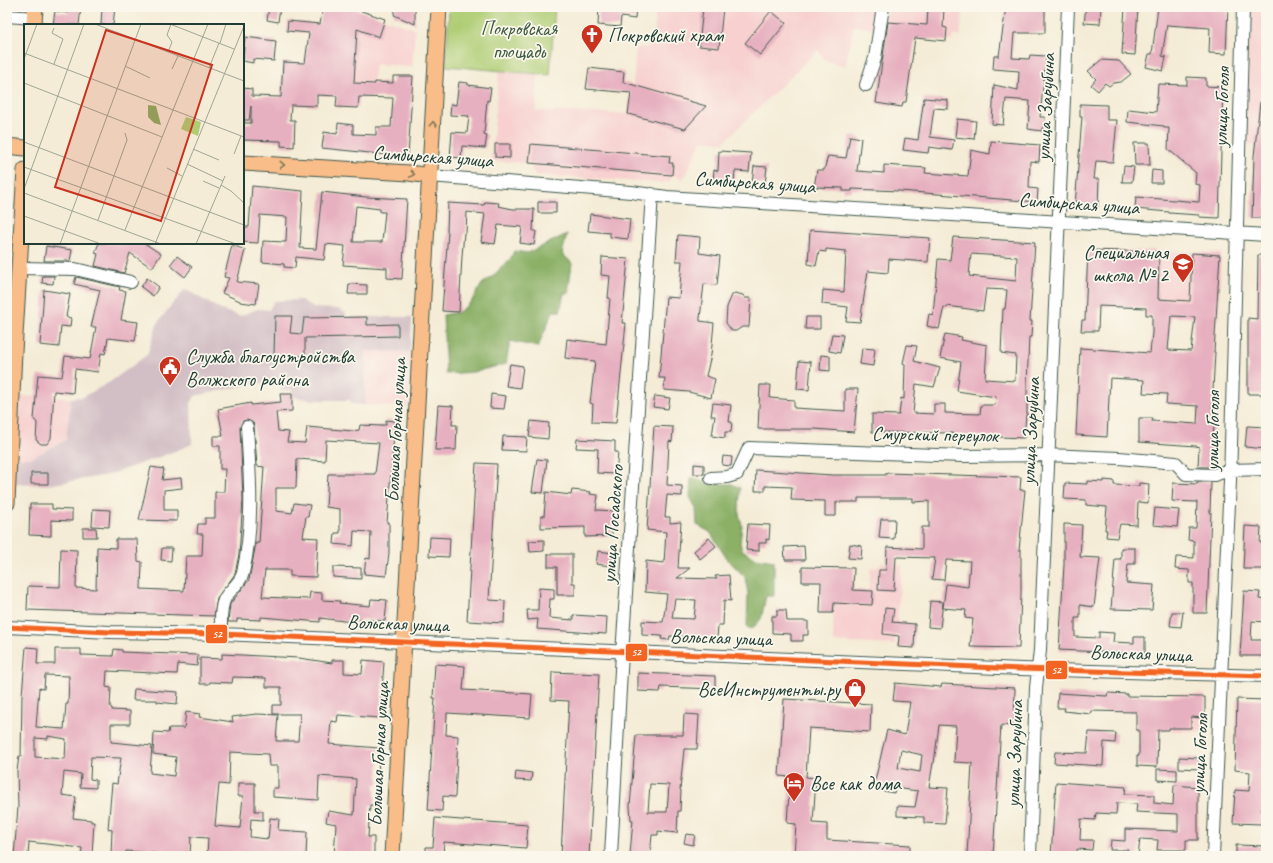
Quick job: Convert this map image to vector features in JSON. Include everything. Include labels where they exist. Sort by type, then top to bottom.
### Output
[{"type":"main road","name":"Большая Горная улица","points":[[392,856],[439,7]]},
{"type":"main road","points":[[7,146],[24,148]]},
{"type":"main road","name":"Симбирская улица","points":[[244,163],[409,173],[430,176]]},
{"type":"main road","points":[[7,503],[10,352],[20,268],[24,190]]},
{"type":"street","name":"улица Зарубина","points":[[1030,856],[1036,688],[1040,650],[1068,7]]},
{"type":"street","name":"улица Гоголя","points":[[1213,856],[1230,470],[1243,7]]},
{"type":"street","points":[[866,85],[875,58],[884,8]]},
{"type":"street","points":[[7,16],[34,17]]},
{"type":"street","name":"Симбирская улица","points":[[430,176],[652,194],[1266,235]]},
{"type":"street","name":"улица Посадского","points":[[611,856],[622,652],[652,194]]},
{"type":"street","points":[[20,268],[75,269],[130,282]]},
{"type":"street","points":[[221,634],[225,598],[238,583],[242,574],[244,559],[251,482],[247,427]]},
{"type":"street","name":"Смурский переулок","points":[[711,478],[727,477],[737,474],[749,448],[963,456],[1048,455],[1119,458],[1176,463],[1186,474],[1214,475],[1230,470],[1266,469]]},
{"type":"street","name":"Вольская улица","points":[[7,627],[110,632],[221,634],[1038,669],[1266,676]]},
{"type":"shaded area","points":[[348,7],[415,29],[412,67],[375,64],[372,88],[337,95]]},
{"type":"shaded area","points":[[656,7],[878,7],[875,29],[854,26],[845,66],[825,60],[818,50],[724,142],[702,140],[683,179],[672,175],[670,181],[662,183],[535,175],[529,163],[491,161],[499,71],[538,74],[536,111],[628,114],[685,128],[706,105],[633,85],[636,48],[648,48],[648,39],[654,39]]},
{"type":"shaded area","points":[[886,7],[964,7],[960,36],[953,35],[952,40],[946,41],[883,35]]},
{"type":"shaded area","points":[[1250,7],[1266,7],[1266,146],[1244,144]]},
{"type":"shaded area","name":"Специальная школа № 2","points":[[1147,250],[1221,253],[1219,319],[1145,316]]},
{"type":"shaded area","name":"Служба благоустройства Волжского района","points":[[185,289],[221,310],[240,316],[258,309],[269,310],[274,301],[301,300],[313,308],[338,309],[346,313],[345,317],[412,317],[410,352],[366,351],[365,405],[352,404],[350,400],[314,400],[292,397],[292,390],[281,390],[281,382],[252,384],[195,396],[191,403],[192,444],[108,475],[47,485],[12,484],[14,458],[31,458],[66,440],[71,398],[83,397],[110,382],[147,355],[158,322]]},
{"type":"shaded area","points":[[366,351],[410,352],[408,407],[365,405]]},
{"type":"shaded area","points":[[21,396],[71,398],[66,440],[31,458],[14,458]]},
{"type":"shaded area","points":[[882,563],[902,566],[895,645],[833,642],[834,590],[868,591],[871,568],[876,568]]},
{"type":"shaded area","points":[[1172,693],[1204,694],[1204,731],[1171,731]]},
{"type":"green space","name":"Покровская площадь","points":[[449,7],[555,7],[550,75],[446,66]]},
{"type":"green space","points":[[567,234],[562,254],[572,263],[568,293],[564,293],[560,311],[553,311],[538,347],[510,341],[506,364],[473,372],[446,374],[443,315],[459,312],[471,302],[482,284],[491,278],[511,258],[514,251],[528,253]]},
{"type":"green space","points":[[691,477],[714,484],[732,484],[740,488],[739,514],[742,525],[740,543],[742,550],[755,558],[774,561],[774,596],[766,596],[761,619],[752,629],[747,627],[748,593],[745,577],[727,559],[710,532],[697,525],[696,508],[690,497]]},
{"type":"building","points":[[69,7],[81,7],[79,24],[53,24],[55,11],[68,13]]},
{"type":"building","points":[[102,7],[115,7],[113,24],[101,24]]},
{"type":"building","points":[[269,7],[280,7],[278,22],[267,20]]},
{"type":"building","points":[[323,7],[350,7],[385,19],[379,37],[357,29],[354,83],[393,83],[393,76],[413,76],[408,157],[322,148],[324,132],[337,134],[338,123],[353,125],[353,134],[376,135],[376,127],[391,127],[393,98],[359,97],[358,108],[336,107],[337,96],[317,95],[317,106],[291,105],[290,120],[295,120],[294,147],[281,146],[281,141],[244,140],[244,123],[251,123],[251,106],[249,120],[244,120],[244,88],[252,89],[252,96],[281,97],[283,62],[305,63],[309,33],[287,31],[288,21],[320,24]]},
{"type":"building","points":[[395,7],[415,7],[415,24],[394,15]]},
{"type":"building","points":[[599,7],[636,7],[635,19],[621,17],[620,27],[598,25]]},
{"type":"building","points":[[703,7],[723,7],[719,48],[699,46]]},
{"type":"building","points":[[928,7],[944,7],[943,27],[947,28],[946,41],[915,38],[906,102],[903,102],[902,107],[876,103],[888,22],[927,25]]},
{"type":"building","points":[[1006,7],[1045,7],[1045,33],[1014,33],[1012,58],[1029,59],[1030,55],[1046,56],[1040,117],[1045,117],[1044,128],[1042,128],[1042,131],[1028,129],[1030,101],[1006,99],[1003,125],[992,124],[994,85],[1018,90],[1019,71],[993,69],[994,56],[999,56]]},
{"type":"building","points":[[1086,7],[1101,7],[1100,24],[1084,23]]},
{"type":"building","points":[[1125,7],[1138,7],[1135,55],[1122,54]]},
{"type":"building","points":[[1158,7],[1228,7],[1226,54],[1209,53],[1210,28],[1167,25],[1162,56],[1166,57],[1163,71],[1146,67],[1149,54],[1152,54]]},
{"type":"building","points":[[771,11],[786,23],[760,55],[745,43]]},
{"type":"building","points":[[245,37],[276,41],[274,61],[253,59],[253,63],[244,61]]},
{"type":"building","points":[[1101,60],[1119,61],[1131,74],[1121,82],[1113,83],[1109,86],[1105,83],[1098,91],[1091,85],[1096,79],[1088,71]]},
{"type":"building","points":[[589,68],[624,72],[623,82],[706,106],[685,129],[628,114],[631,93],[586,89]]},
{"type":"building","points":[[1187,77],[1206,78],[1206,86],[1223,87],[1219,218],[1135,209],[1136,197],[1199,202],[1200,185],[1195,184],[1196,173],[1168,149],[1169,128],[1164,128],[1164,126],[1127,122],[1128,109],[1156,112],[1158,84],[1187,85]]},
{"type":"building","points":[[459,82],[468,83],[468,85],[491,88],[489,101],[487,100],[484,134],[487,135],[485,148],[462,146],[461,158],[450,157],[452,132],[467,133],[469,116],[450,115],[451,104],[456,105]]},
{"type":"building","points":[[924,98],[948,100],[948,109],[934,108],[930,137],[954,140],[952,150],[929,147],[928,153],[903,150],[905,138],[918,140]]},
{"type":"building","points":[[1260,102],[1266,103],[1266,218],[1252,218],[1254,156]]},
{"type":"building","points":[[1080,104],[1107,105],[1107,120],[1117,120],[1113,162],[1096,161],[1094,179],[1099,179],[1098,207],[1075,206],[1082,117],[1080,117]]},
{"type":"building","points":[[957,119],[976,121],[974,139],[955,137]]},
{"type":"building","points":[[850,136],[861,138],[857,171],[884,173],[884,165],[926,168],[925,173],[968,176],[971,150],[990,154],[991,141],[1040,145],[1039,162],[1030,161],[1029,188],[1038,189],[1037,202],[900,191],[852,189],[852,191],[843,191],[843,188],[814,187],[817,170],[824,170],[828,156],[846,158]]},
{"type":"building","points":[[1134,143],[1149,143],[1150,165],[1135,165]]},
{"type":"building","points":[[495,144],[510,144],[510,158],[495,157]]},
{"type":"building","points":[[531,144],[670,156],[669,163],[673,163],[672,175],[529,163]]},
{"type":"building","points":[[719,151],[751,153],[749,172],[735,171],[734,182],[713,181],[714,170],[718,171]]},
{"type":"building","points":[[754,166],[767,167],[765,184],[752,183]]},
{"type":"building","points":[[1124,166],[1134,167],[1132,182],[1122,182]]},
{"type":"building","points":[[1152,170],[1162,171],[1162,183],[1151,183]]},
{"type":"building","points":[[252,186],[303,191],[300,248],[316,249],[322,192],[366,197],[407,199],[402,279],[387,278],[387,268],[343,265],[345,246],[326,244],[324,260],[296,257],[295,268],[284,267],[284,264],[262,262],[263,241],[286,242],[287,217],[260,215],[258,243],[244,242],[244,227],[249,227]],"holes":[[[356,206],[380,209],[380,212],[385,212],[382,242],[353,242]]]},
{"type":"building","points":[[485,202],[499,203],[498,206],[513,209],[534,209],[533,231],[536,231],[534,245],[520,243],[522,227],[498,225],[495,244],[481,242],[485,214],[467,212],[466,233],[464,233],[462,256],[459,312],[442,311],[448,232],[448,203],[484,205]]},
{"type":"building","points":[[538,202],[556,202],[556,213],[538,213]]},
{"type":"building","points":[[590,214],[630,219],[628,239],[610,237],[610,233],[588,231]]},
{"type":"building","points":[[810,230],[930,238],[928,262],[889,259],[888,273],[868,271],[860,322],[846,321],[848,307],[822,304],[823,290],[844,292],[846,251],[826,249],[826,252],[819,251],[816,266],[808,264]]},
{"type":"building","points":[[678,235],[700,237],[699,253],[720,256],[717,285],[704,284],[700,318],[700,321],[714,323],[711,355],[706,376],[715,379],[711,398],[689,392],[664,390],[665,378],[659,378],[666,297],[679,298],[682,261],[676,261]]},
{"type":"building","points":[[953,237],[1035,242],[1030,321],[1032,321],[1031,337],[1029,337],[1027,415],[1024,438],[953,435],[953,433],[872,432],[872,414],[899,415],[901,398],[904,399],[905,364],[903,363],[907,345],[917,346],[914,361],[940,368],[934,387],[916,384],[913,413],[934,414],[934,404],[945,404],[945,413],[980,414],[981,405],[995,405],[996,397],[957,391],[961,362],[940,358],[945,334],[962,337],[961,340],[987,345],[985,379],[1015,381],[1016,355],[1001,353],[1003,309],[1005,309],[1007,290],[986,289],[983,311],[947,306],[947,308],[944,307],[939,329],[927,326],[929,314],[933,315],[938,259],[950,260]],"holes":[[[971,254],[1017,257],[1016,281],[969,276]]]},
{"type":"building","points":[[99,244],[146,244],[161,254],[152,268],[130,253],[124,273],[95,266],[98,254],[95,253]]},
{"type":"building","points":[[232,245],[245,250],[237,282],[259,284],[256,304],[240,302],[222,293],[229,278],[224,277]]},
{"type":"building","points":[[46,246],[72,250],[70,261],[44,261]]},
{"type":"building","points":[[1088,250],[1159,252],[1158,299],[1190,301],[1192,253],[1220,255],[1214,352],[1212,409],[1215,409],[1211,467],[1198,467],[1199,447],[1139,442],[1139,418],[1153,418],[1152,421],[1197,424],[1198,406],[1166,404],[1167,394],[1143,393],[1144,380],[1110,378],[1107,437],[1076,435],[1080,348],[1150,353],[1152,333],[1152,315],[1146,315],[1146,308],[1099,306],[1098,331],[1081,331],[1082,320],[1085,320]],"holes":[[[1171,316],[1195,317],[1191,351],[1168,350]]]},
{"type":"building","points":[[1258,255],[1266,255],[1266,394],[1248,394],[1248,318],[1257,319]]},
{"type":"building","points":[[177,256],[192,267],[185,277],[170,265]]},
{"type":"building","points":[[602,257],[628,259],[622,323],[626,323],[616,423],[592,422],[593,404],[590,403],[595,361],[565,358],[567,339],[606,344],[610,298],[608,298],[610,276],[601,275]]},
{"type":"building","points":[[43,276],[54,276],[53,284],[42,283]]},
{"type":"building","points":[[76,277],[120,287],[119,290],[126,291],[121,320],[138,322],[135,341],[108,338],[105,354],[101,353],[98,372],[75,369],[73,393],[54,391],[51,438],[47,444],[41,444],[36,440],[37,423],[34,419],[38,375],[62,377],[65,356],[90,359],[96,327],[91,327],[100,290],[74,284]]},
{"type":"building","points":[[147,278],[159,287],[153,296],[141,287]]},
{"type":"building","points":[[349,284],[367,285],[367,294],[348,294]]},
{"type":"building","points":[[44,290],[70,294],[66,317],[71,318],[70,327],[61,326],[59,347],[40,345]]},
{"type":"building","points":[[735,293],[743,295],[745,298],[751,298],[749,327],[742,327],[736,331],[732,331],[726,323],[727,307],[732,295]]},
{"type":"building","points":[[275,316],[292,316],[290,333],[302,334],[304,318],[367,317],[367,325],[398,324],[398,336],[305,338],[305,356],[274,356]]},
{"type":"building","points":[[806,317],[820,317],[820,329],[805,329]]},
{"type":"building","points":[[832,334],[843,335],[840,353],[829,351]]},
{"type":"building","points":[[862,348],[875,349],[873,366],[860,364]]},
{"type":"building","points":[[821,355],[830,356],[830,371],[820,370]]},
{"type":"building","points":[[799,361],[811,362],[809,390],[797,389]]},
{"type":"building","points":[[510,364],[523,366],[520,388],[506,386]]},
{"type":"building","points":[[760,385],[771,385],[770,398],[794,400],[794,408],[845,411],[845,389],[858,389],[854,432],[815,429],[758,429]]},
{"type":"building","points":[[280,394],[292,394],[292,411],[276,412],[278,431],[289,432],[287,442],[305,443],[307,427],[353,431],[359,430],[360,425],[381,426],[386,425],[386,420],[395,421],[387,523],[389,523],[389,553],[386,576],[364,574],[366,558],[370,559],[371,532],[354,531],[353,546],[334,544],[335,533],[340,533],[340,509],[326,507],[328,474],[375,474],[379,443],[326,440],[325,461],[297,459],[296,488],[276,488],[276,511],[292,513],[294,503],[310,505],[308,517],[306,516],[303,537],[318,538],[316,577],[290,576],[290,570],[265,570],[262,597],[309,599],[310,592],[322,593],[322,600],[340,601],[339,603],[370,606],[371,599],[387,600],[385,621],[360,619],[360,623],[320,618],[320,622],[261,617],[261,620],[237,619],[237,622],[228,622],[230,604],[249,580],[256,543],[259,543],[264,467],[257,466],[254,426],[253,423],[247,420],[243,421],[240,427],[243,500],[239,554],[235,574],[217,599],[214,616],[27,610],[28,586],[60,587],[61,549],[77,550],[76,588],[96,589],[97,547],[116,548],[116,539],[137,539],[138,561],[142,562],[141,589],[184,591],[186,556],[202,556],[203,534],[197,534],[198,524],[205,524],[205,518],[215,518],[215,492],[224,492],[225,469],[220,469],[220,446],[213,446],[213,436],[223,436],[218,409],[251,403],[251,405],[281,402]]},
{"type":"building","points":[[491,394],[506,396],[504,409],[490,408]]},
{"type":"building","points":[[655,396],[670,398],[668,409],[653,407]]},
{"type":"building","points":[[713,403],[731,405],[729,422],[732,422],[731,432],[725,432],[725,438],[712,436],[715,416],[711,416]]},
{"type":"building","points":[[438,405],[453,406],[452,425],[457,425],[456,450],[435,450]]},
{"type":"building","points":[[531,421],[549,423],[548,439],[529,437]]},
{"type":"building","points":[[654,426],[673,427],[672,442],[669,441],[667,485],[682,486],[682,496],[667,495],[665,517],[670,517],[670,523],[681,522],[678,568],[690,568],[677,578],[717,579],[715,576],[729,575],[731,601],[724,600],[723,625],[718,625],[717,639],[670,636],[669,640],[661,639],[662,636],[642,635],[642,621],[663,622],[667,594],[645,592],[646,561],[664,563],[666,532],[647,530]],"holes":[[[675,599],[696,600],[694,619],[672,618]]]},
{"type":"building","points":[[1247,426],[1266,427],[1266,449],[1245,447]]},
{"type":"building","points":[[503,436],[527,437],[526,451],[502,450]]},
{"type":"building","points":[[577,439],[615,441],[615,452],[618,452],[616,474],[597,473],[598,449],[576,448]]},
{"type":"building","points":[[723,456],[732,457],[731,466],[722,465]]},
{"type":"building","points":[[537,459],[547,460],[543,493],[532,492]]},
{"type":"building","points":[[476,463],[497,464],[489,600],[505,601],[504,623],[467,621]]},
{"type":"building","points":[[694,464],[704,465],[704,474],[694,474]]},
{"type":"building","points":[[151,467],[164,469],[162,480],[181,478],[182,488],[164,490],[164,510],[177,510],[177,521],[139,520]]},
{"type":"building","points":[[756,470],[832,475],[886,475],[886,473],[1021,477],[1020,490],[1025,490],[1019,550],[1021,550],[1019,648],[970,647],[973,619],[965,618],[966,610],[943,608],[946,584],[968,587],[970,561],[946,560],[944,580],[932,579],[935,558],[896,557],[894,591],[878,590],[879,570],[886,570],[887,547],[922,549],[922,527],[929,527],[929,501],[913,502],[913,498],[858,498],[858,502],[836,502],[836,516],[825,516],[825,501],[791,500],[792,487],[765,486],[765,491],[755,491]]},
{"type":"building","points":[[31,473],[48,473],[48,484],[31,484]]},
{"type":"building","points":[[1104,480],[1114,481],[1114,485],[1139,486],[1139,483],[1149,484],[1148,503],[1138,502],[1137,525],[1120,524],[1117,538],[1106,537],[1107,530],[1105,530],[1107,507],[1086,505],[1086,500],[1064,499],[1065,483],[1087,484],[1087,481],[1104,482]]},
{"type":"building","points":[[1197,482],[1211,482],[1207,613],[1193,613],[1193,583],[1189,583],[1189,570],[1175,569],[1176,557],[1194,558],[1194,541],[1188,540],[1189,528],[1196,528],[1197,502],[1172,501],[1173,483],[1197,484]]},
{"type":"building","points":[[572,490],[591,492],[590,494],[598,495],[596,510],[617,511],[616,522],[612,522],[612,536],[585,537],[585,527],[541,528],[541,516],[544,516],[546,492],[571,495]]},
{"type":"building","points":[[30,504],[52,504],[52,509],[72,510],[72,521],[51,520],[51,536],[29,535]]},
{"type":"building","points":[[1155,508],[1179,510],[1177,527],[1153,525]]},
{"type":"building","points":[[93,509],[110,510],[109,527],[92,526]]},
{"type":"building","points":[[881,519],[895,519],[894,539],[879,538]]},
{"type":"building","points":[[748,524],[770,525],[769,540],[766,539],[766,543],[759,543],[759,551],[746,550]]},
{"type":"building","points":[[1064,524],[1082,525],[1080,557],[1100,558],[1094,607],[1080,605],[1080,618],[1075,618],[1075,637],[1099,638],[1099,632],[1114,633],[1113,642],[1134,643],[1134,637],[1145,637],[1145,654],[1059,650],[1064,565]]},
{"type":"building","points":[[1245,526],[1261,527],[1260,543],[1266,543],[1266,569],[1243,569]]},
{"type":"building","points":[[83,528],[96,528],[97,537],[83,537]]},
{"type":"building","points":[[430,537],[450,538],[449,557],[429,556]]},
{"type":"building","points":[[709,538],[716,546],[700,559],[694,551]]},
{"type":"building","points":[[544,540],[544,551],[530,552],[529,541]]},
{"type":"building","points":[[850,544],[862,546],[861,559],[848,558]]},
{"type":"building","points":[[804,546],[805,560],[785,560],[784,547]]},
{"type":"building","points":[[162,548],[172,548],[171,561],[161,560]]},
{"type":"building","points":[[1121,548],[1135,548],[1135,564],[1128,564],[1126,583],[1154,585],[1152,610],[1111,609],[1115,559],[1121,559]]},
{"type":"building","points":[[598,551],[613,553],[611,566],[596,564]]},
{"type":"building","points":[[548,554],[572,554],[572,583],[575,583],[575,595],[557,595],[557,567],[548,567]]},
{"type":"building","points":[[333,567],[361,568],[361,579],[333,577]]},
{"type":"building","points":[[802,567],[854,568],[853,590],[873,591],[872,605],[834,603],[833,613],[820,613],[821,582],[802,582]]},
{"type":"building","points":[[539,588],[554,589],[554,599],[550,599],[549,618],[573,620],[573,615],[607,617],[606,634],[537,629],[538,619],[528,620],[527,610],[538,610]]},
{"type":"building","points":[[1244,591],[1260,592],[1259,599],[1266,600],[1266,622],[1252,621],[1251,640],[1266,640],[1266,656],[1240,656]]},
{"type":"building","points":[[930,601],[943,602],[940,628],[928,627]]},
{"type":"building","points":[[885,608],[894,609],[892,622],[915,624],[914,648],[898,647],[899,636],[883,634]]},
{"type":"building","points":[[777,610],[786,610],[787,621],[808,621],[808,635],[803,635],[803,641],[791,641],[791,634],[772,633],[772,616],[777,616]]},
{"type":"building","points":[[1172,612],[1183,612],[1181,627],[1170,626]]},
{"type":"building","points":[[26,647],[38,648],[37,664],[55,664],[55,649],[81,649],[81,655],[113,656],[114,649],[122,650],[122,652],[198,655],[197,666],[178,664],[177,674],[107,671],[106,687],[111,688],[110,707],[112,710],[130,711],[130,724],[111,724],[111,742],[152,746],[150,773],[174,776],[176,757],[153,754],[154,732],[168,733],[169,728],[184,728],[186,712],[200,714],[199,717],[233,722],[232,717],[257,714],[278,715],[276,741],[298,741],[300,714],[273,714],[273,705],[281,705],[281,687],[266,687],[266,678],[233,677],[232,683],[210,682],[209,684],[200,684],[200,658],[222,659],[222,654],[299,658],[332,663],[332,660],[344,660],[344,673],[362,674],[363,660],[384,662],[380,718],[338,715],[337,722],[331,721],[329,744],[379,748],[378,784],[375,784],[375,805],[370,805],[368,837],[374,837],[374,856],[334,856],[336,824],[326,822],[328,811],[354,815],[356,779],[319,776],[318,800],[273,797],[273,788],[278,788],[278,766],[269,766],[268,754],[230,752],[229,785],[219,784],[215,826],[240,828],[243,796],[238,796],[238,783],[255,783],[255,811],[263,811],[263,820],[251,819],[250,837],[268,839],[270,818],[279,819],[278,830],[307,832],[306,856],[207,856],[208,838],[191,837],[190,856],[126,851],[125,856],[111,856],[112,830],[108,829],[112,783],[117,784],[121,758],[91,757],[90,779],[96,780],[96,788],[80,787],[81,774],[64,772],[62,795],[76,797],[73,818],[91,820],[91,822],[94,822],[92,856],[81,856],[82,848],[29,842],[28,856],[14,856],[18,807],[17,771],[19,756],[21,757],[22,695]],"holes":[[[45,675],[69,676],[68,704],[66,704],[64,729],[36,727],[39,688],[44,689]],[[48,736],[66,739],[65,759],[35,757],[35,738],[48,739]]]},
{"type":"building","points":[[435,664],[465,666],[463,690],[532,694],[530,718],[447,713],[446,735],[458,736],[455,797],[443,796],[442,811],[428,810],[435,698],[433,698]]},
{"type":"building","points":[[552,672],[599,674],[589,856],[561,856],[569,701],[551,700]]},
{"type":"building","points":[[638,673],[715,676],[715,689],[661,687],[660,692],[638,691]]},
{"type":"building","points":[[895,683],[941,687],[942,684],[1015,688],[1014,726],[1001,725],[993,856],[967,856],[972,763],[954,762],[956,726],[939,725],[929,787],[948,788],[945,824],[924,823],[924,817],[897,816],[897,806],[915,807],[918,791],[895,788],[894,793],[873,789],[887,730],[905,735],[910,702],[893,701]],"holes":[[[901,750],[922,755],[920,772],[898,768]]]},
{"type":"building","points":[[134,689],[178,692],[177,704],[157,702],[157,700],[133,700]]},
{"type":"building","points":[[1058,693],[1107,696],[1108,693],[1127,694],[1127,696],[1205,697],[1205,718],[1191,717],[1191,728],[1169,728],[1169,730],[1158,730],[1157,767],[1137,766],[1137,756],[1139,756],[1139,730],[1136,730],[1136,712],[1092,711],[1091,714],[1064,711],[1065,708],[1057,708]]},
{"type":"building","points":[[784,699],[871,704],[870,732],[809,728],[806,777],[816,778],[813,823],[827,824],[827,840],[910,845],[910,856],[794,856],[796,824],[787,823],[790,777],[779,776]]},
{"type":"building","points":[[1237,699],[1266,700],[1266,809],[1262,808],[1261,824],[1233,823],[1235,790],[1249,791],[1250,772],[1235,770]]},
{"type":"building","points":[[684,714],[699,715],[697,749],[684,749],[677,833],[658,831],[658,835],[652,835],[650,856],[630,854],[633,820],[631,820],[630,806],[636,735],[683,735]],"holes":[[[650,784],[669,785],[667,812],[648,812]]]},
{"type":"building","points":[[1089,732],[1116,733],[1115,743],[1104,742],[1103,766],[1054,763],[1055,752],[1087,753]]},
{"type":"building","points":[[1179,757],[1199,758],[1199,769],[1179,768]]},
{"type":"building","points":[[1157,769],[1177,770],[1177,781],[1157,780]]},
{"type":"building","points":[[516,771],[532,773],[531,781],[515,780]]},
{"type":"building","points":[[1056,782],[1126,787],[1125,794],[1154,795],[1154,803],[1173,805],[1174,785],[1198,787],[1198,840],[1186,840],[1186,850],[1157,850],[1158,840],[1140,839],[1138,856],[1128,856],[1128,850],[1110,850],[1111,840],[1125,841],[1125,829],[1178,831],[1178,814],[1136,812],[1137,804],[1117,803],[1116,814],[1096,813],[1095,820],[1081,819],[1080,840],[1093,840],[1092,850],[1077,849],[1077,856],[1051,856]]},
{"type":"building","points":[[435,818],[528,825],[526,848],[444,842],[443,856],[426,856],[426,847],[433,847]]},
{"type":"building","points":[[686,834],[695,835],[693,845],[684,843]]},
{"type":"building","points":[[1236,845],[1266,846],[1266,856],[1236,856]]},
{"type":"transit line","name":"52","points":[[7,627],[110,632],[221,634],[1021,669],[1266,676]]},
{"type":"place","name":"Покровский храм","points":[[592,54]]},
{"type":"place","name":"Специальная школа № 2","points":[[1183,284]]},
{"type":"place","name":"Служба благоустройства Волжского района","points":[[170,386]]},
{"type":"place","name":"ВсеИнструменты.ру","points":[[855,708]]},
{"type":"place","name":"Все как дома","points":[[794,802]]}]
